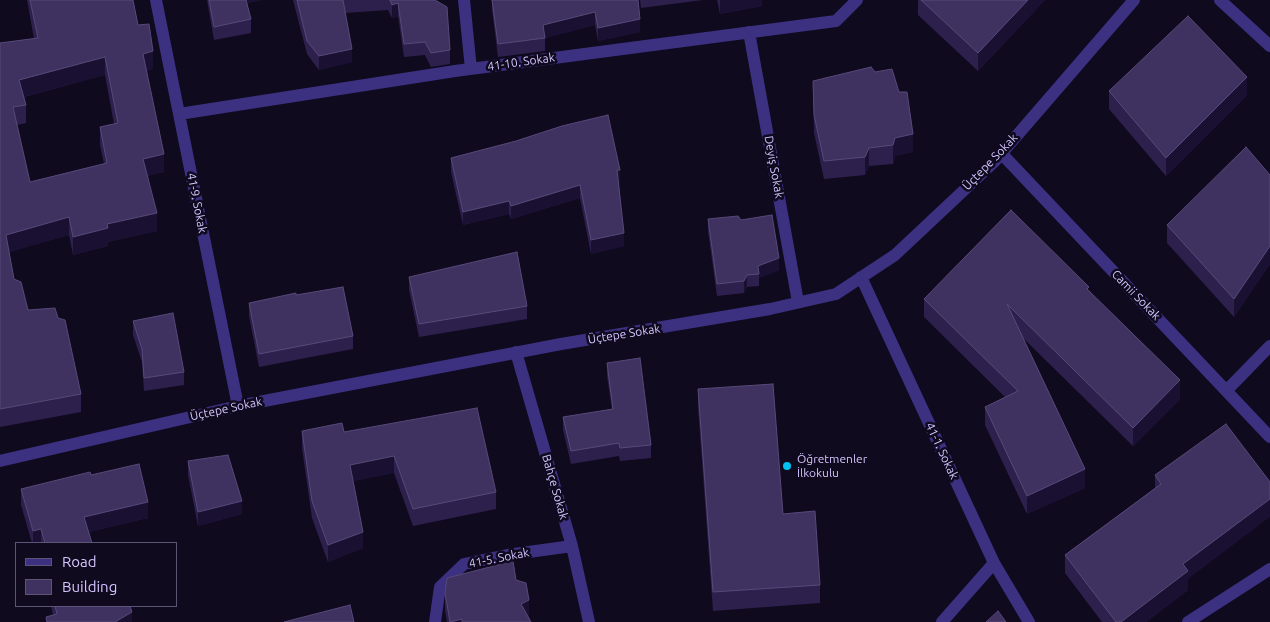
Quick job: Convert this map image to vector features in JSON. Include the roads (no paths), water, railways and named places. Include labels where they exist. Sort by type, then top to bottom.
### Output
[{"type":"street","name":"41-9. Sokak","points":[[156,0],[238,406]]},
{"type":"street","points":[[464,0],[471,69]]},
{"type":"street","name":"41-10. Sokak","points":[[178,114],[471,69],[836,21],[857,0]]},
{"type":"street","name":"Üçtepe Sokak","points":[[0,461],[238,406],[516,352],[770,309],[836,294],[895,255],[1002,153],[1134,0]]},
{"type":"street","points":[[1220,0],[1270,46]]},
{"type":"street","name":"Deyiş Sokak","points":[[749,32],[798,302]]},
{"type":"street","name":"Camii Sokak","points":[[1002,153],[1227,390],[1270,438]]},
{"type":"street","name":"41-1. Sokak","points":[[861,277],[994,563],[1029,622]]},
{"type":"street","points":[[1227,390],[1270,346]]},
{"type":"street","name":"Bahçe Sokak","points":[[516,352],[572,546],[589,622]]},
{"type":"street","name":"41-5. Sokak","points":[[435,622],[440,587],[464,564],[507,555],[572,546]]},
{"type":"street","points":[[942,622],[994,563]]},
{"type":"street","points":[[1188,622],[1270,568]]},
{"type":"place","name":"Öğretmenler İlkokulu","points":[[787,466]]}]
